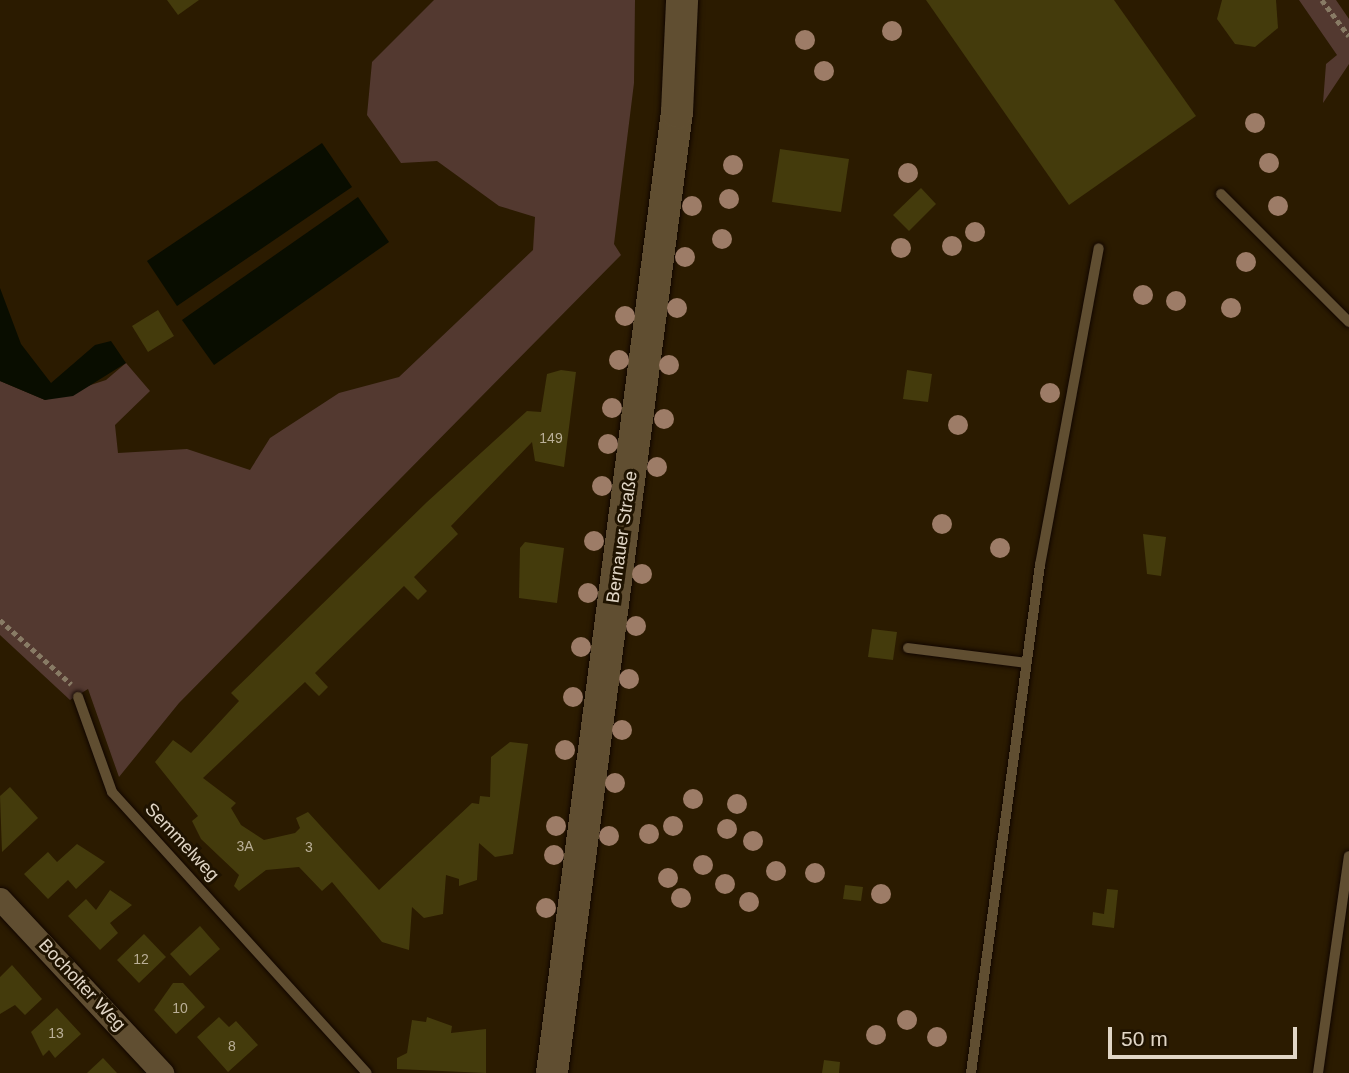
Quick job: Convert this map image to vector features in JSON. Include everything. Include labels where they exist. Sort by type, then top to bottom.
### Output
[{"type":"main road","name":"Bernauer Straße","points":[[552,1073],[677,112],[682,0]]},
{"type":"street","name":"Bocholter Weg","points":[[0,899],[162,1073]]},
{"type":"lane","points":[[1222,194],[1349,322]]},
{"type":"lane","points":[[971,1073],[1026,663],[1099,248]]},
{"type":"lane","points":[[908,648],[1026,663]]},
{"type":"lane","name":"Semmelweg","points":[[78,696],[112,792],[368,1073]]},
{"type":"lane","points":[[1318,1073],[1349,856]]},
{"type":"path","points":[[1322,0],[1349,36]]},
{"type":"path","points":[[0,620],[78,696]]},
{"type":"shaded area","points":[[434,0],[635,0],[634,83],[614,244],[621,255],[179,703],[119,777],[88,689],[70,700],[0,635],[0,381],[45,400],[106,380],[126,363],[150,391],[115,425],[118,453],[187,449],[250,470],[270,438],[339,393],[399,377],[533,250],[535,217],[499,206],[437,161],[401,163],[367,115],[372,62]]},
{"type":"shaded area","points":[[1299,0],[1336,0],[1349,19],[1349,64],[1323,103],[1326,64],[1337,55]]},
{"type":"shaded area","points":[[322,143],[352,187],[177,306],[147,261]]},
{"type":"shaded area","points":[[358,197],[389,242],[214,365],[182,320]]},
{"type":"shaded area","points":[[0,288],[21,344],[51,383],[95,345],[111,341],[126,363],[73,396],[45,400],[0,381]]},
{"type":"building","points":[[167,0],[199,0],[178,15]]},
{"type":"building","points":[[926,0],[1114,0],[1196,116],[1069,205]]},
{"type":"building","points":[[1222,0],[1276,0],[1278,28],[1255,47],[1235,44],[1217,19]]},
{"type":"building","points":[[780,149],[849,159],[841,212],[772,202]]},
{"type":"building","points":[[921,188],[936,204],[909,231],[893,215]]},
{"type":"building","points":[[158,310],[174,336],[148,352],[132,326]]},
{"type":"building","points":[[561,370],[576,372],[564,467],[535,461],[532,442],[451,526],[458,534],[414,577],[427,591],[418,600],[404,586],[315,673],[328,687],[319,696],[305,682],[203,778],[236,803],[231,808],[241,825],[264,840],[295,833],[300,828],[296,818],[308,812],[379,890],[472,803],[479,804],[480,796],[490,797],[491,757],[510,742],[528,744],[513,854],[495,857],[479,843],[477,880],[459,886],[459,879],[446,875],[443,914],[424,918],[412,907],[409,950],[382,942],[332,882],[322,891],[299,867],[266,870],[239,891],[234,886],[239,875],[201,839],[192,821],[198,816],[155,762],[173,740],[191,753],[239,701],[231,693],[427,502],[527,411],[541,412],[547,374]]},
{"type":"building","points":[[907,370],[932,374],[928,402],[903,399]]},
{"type":"building","points":[[1143,534],[1166,537],[1161,576],[1147,574]]},
{"type":"building","points":[[525,542],[564,548],[557,603],[519,598],[520,548]]},
{"type":"building","points":[[872,629],[897,632],[893,660],[868,657]]},
{"type":"building","points":[[10,787],[38,818],[2,852],[0,796]]},
{"type":"building","points":[[77,844],[105,862],[76,889],[68,880],[48,899],[24,874],[48,852],[57,862]]},
{"type":"building","points":[[845,885],[863,887],[861,901],[843,899]]},
{"type":"building","points":[[1107,889],[1118,890],[1114,928],[1092,925],[1093,912],[1104,914]]},
{"type":"building","points":[[110,890],[132,905],[110,923],[118,933],[100,950],[68,916],[86,899],[96,910]]},
{"type":"building","points":[[200,926],[220,949],[190,976],[170,954]]},
{"type":"building","points":[[144,934],[166,957],[139,983],[117,960]]},
{"type":"building","points":[[12,965],[42,999],[25,1015],[15,1005],[0,1014],[0,977]]},
{"type":"building","points":[[173,983],[183,983],[205,1007],[176,1034],[154,1010]]},
{"type":"building","points":[[57,1008],[81,1034],[55,1058],[49,1050],[43,1056],[31,1032]]},
{"type":"building","points":[[219,1017],[229,1027],[236,1021],[258,1045],[228,1072],[197,1037]]},
{"type":"building","points":[[427,1017],[452,1026],[451,1033],[486,1029],[486,1073],[397,1069],[397,1058],[407,1053],[412,1020],[426,1022]]},
{"type":"building","points":[[103,1058],[117,1073],[87,1073]]},
{"type":"building","points":[[824,1060],[840,1062],[839,1073],[822,1073]]}]
